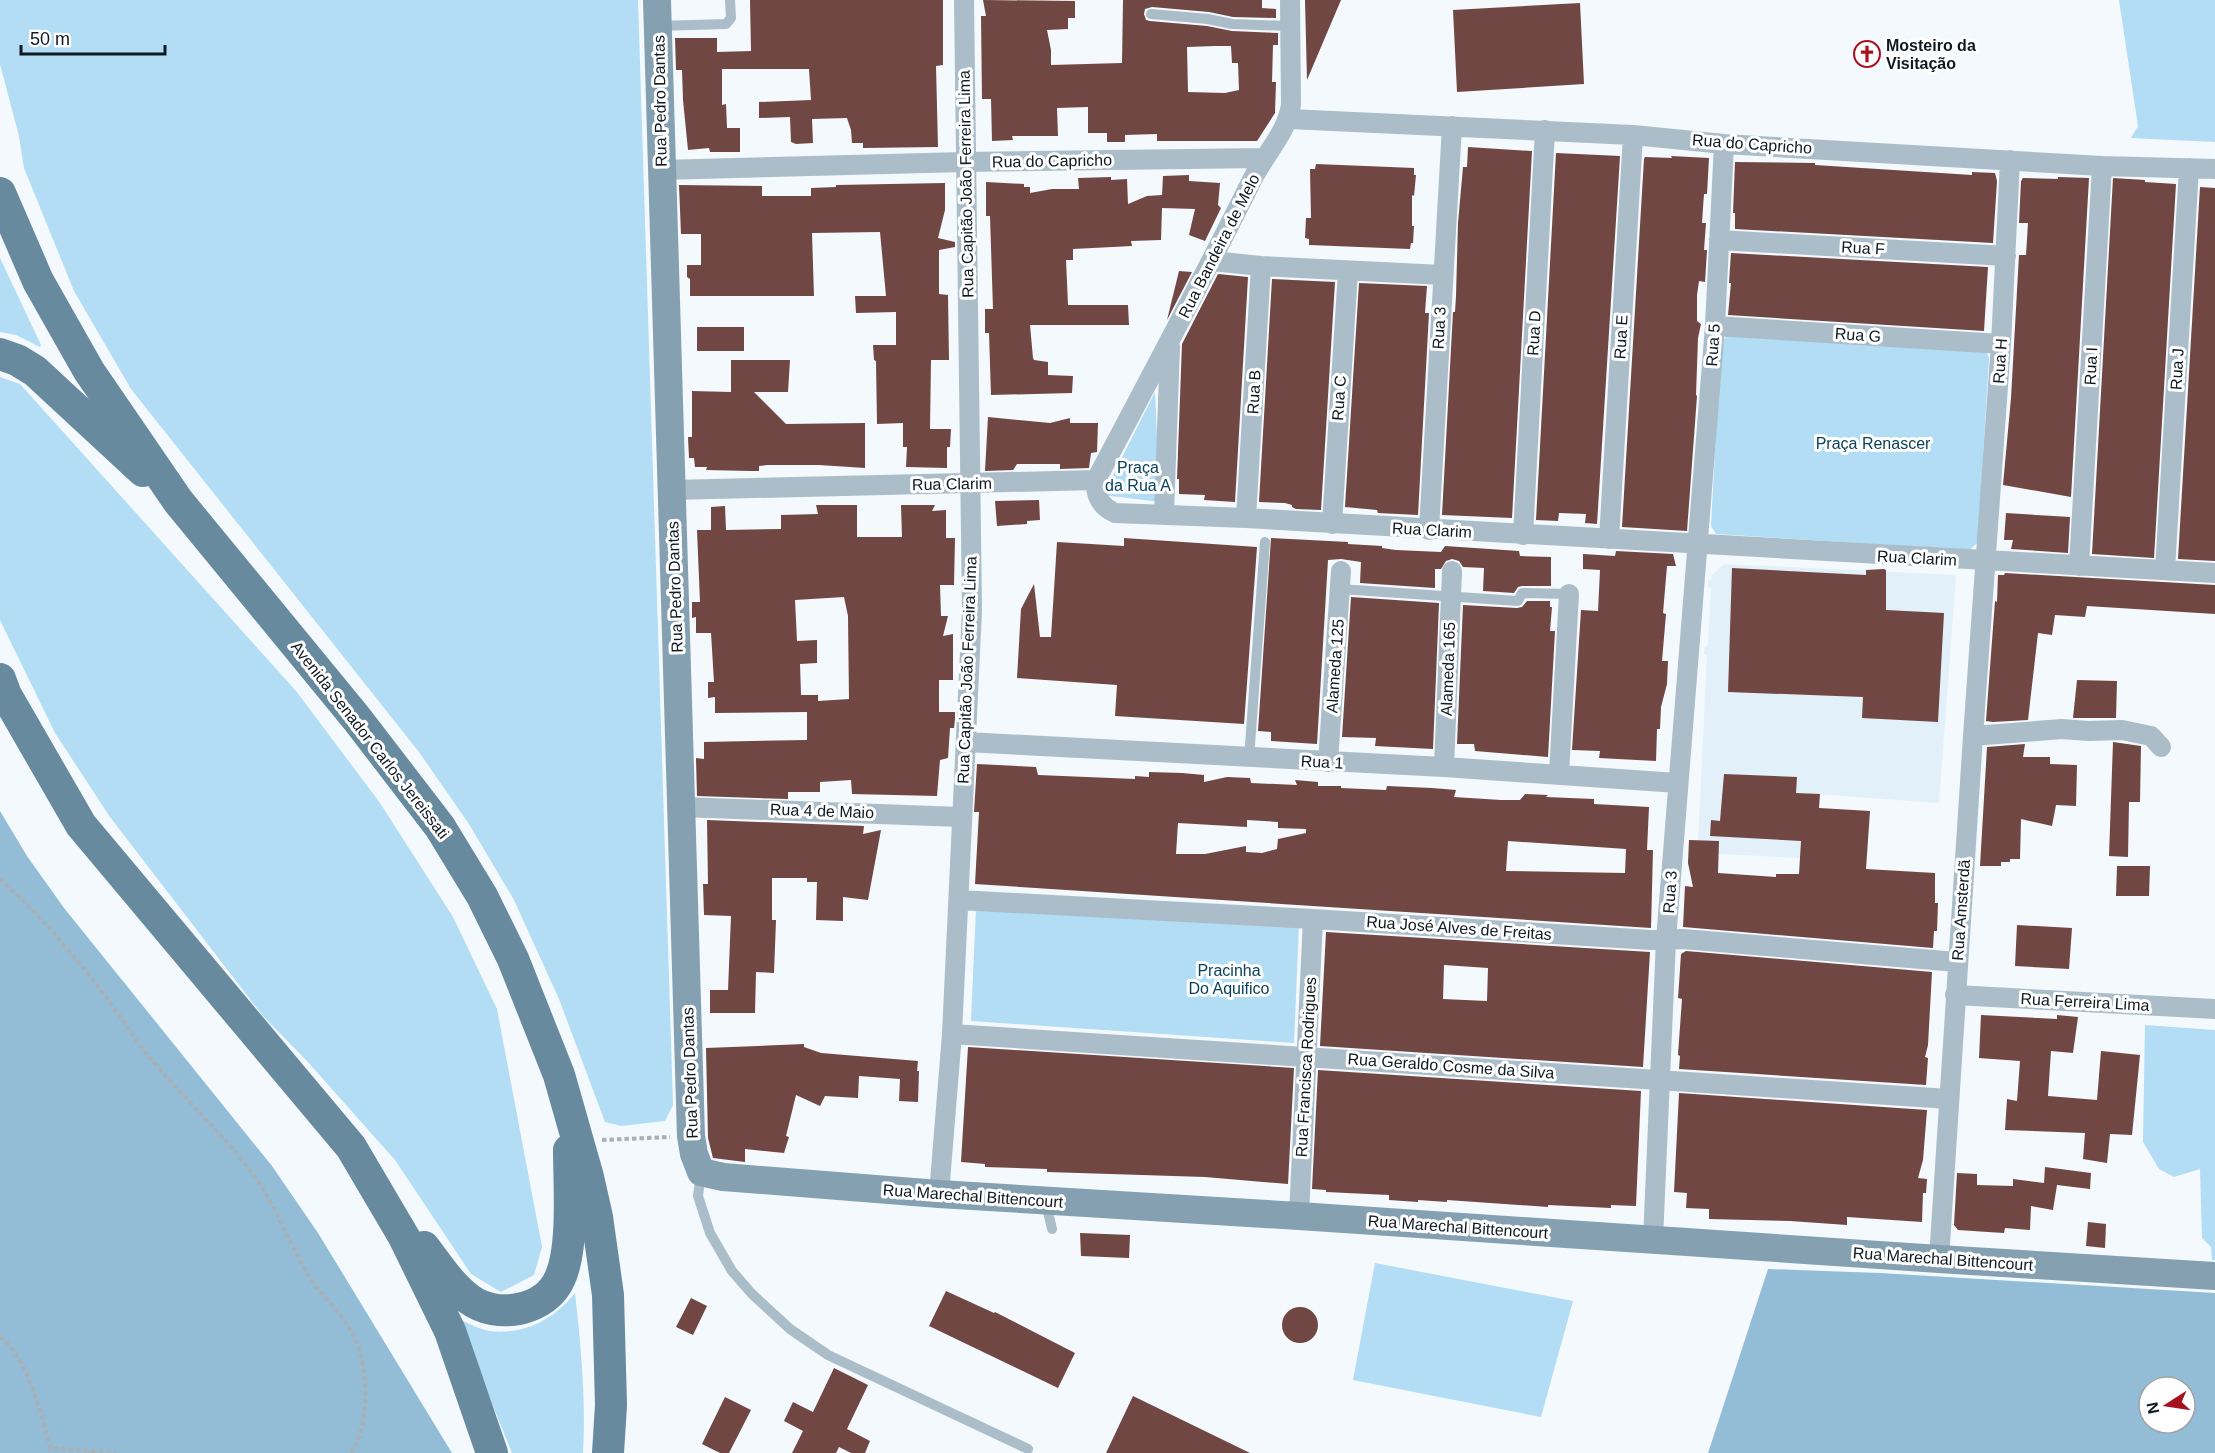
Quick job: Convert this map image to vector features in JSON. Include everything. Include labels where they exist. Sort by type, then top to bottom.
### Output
[{"type":"main road","name":"Rua Pedro Dantas","points":[[657,13],[692,1136],[694,1154],[701,1172]]},
{"type":"main road","name":"Avenida Senador Carlos Jereissati","points":[[0,193],[38,281],[89,372],[178,501],[357,719],[440,827],[482,896],[513,959],[551,1051],[588,1177],[608,1295],[611,1395],[608,1453]]},
{"type":"main road","points":[[0,354],[17,360],[35,371],[73,408],[178,501]]},
{"type":"main road","points":[[0,679],[6,695],[81,825],[351,1147],[370,1177],[451,1282],[470,1300],[493,1309],[513,1310],[529,1306],[547,1296],[560,1279],[567,1250],[570,1114]]},
{"type":"main road","points":[[351,1147],[404,1237],[450,1331],[492,1453]]},
{"type":"main road","name":"Rua Marechal Bittencourt","points":[[701,1172],[723,1178],[939,1194],[2215,1276]]},
{"type":"street","name":"Rua Capitão João Ferreira Lima","points":[[939,1194],[952,1034],[972,610],[964,162],[964,0]]},
{"type":"street","name":"Rua Bandeira de Melo","points":[[1096,480],[1212,261],[1263,158],[1289,119],[1292,104],[1290,0]]},
{"type":"street","name":"Rua do Capricho","points":[[1289,119],[1633,135],[1724,144],[2102,166],[2215,169]]},
{"type":"street","name":"Rua 3","points":[[1429,530],[1452,126]]},
{"type":"street","name":"Rua D","points":[[1523,535],[1545,130]]},
{"type":"street","name":"Rua E","points":[[1609,539],[1633,135]]},
{"type":"street","name":"Rua 5","points":[[1699,545],[1715,326],[1724,144]]},
{"type":"street","name":"Rua do Capricho","points":[[661,170],[964,162],[1263,158]]},
{"type":"street","name":"Rua H","points":[[1985,562],[2001,344],[2010,160]]},
{"type":"street","name":"Rua I","points":[[2079,566],[2102,166]]},
{"type":"street","name":"Rua J","points":[[2165,570],[2189,168]]},
{"type":"street","name":"Rua F","points":[[1719,240],[2006,256]]},
{"type":"street","points":[[1212,261],[1261,266],[1442,275]]},
{"type":"street","name":"Rua B","points":[[1246,518],[1261,266]]},
{"type":"street","name":"Rua C","points":[[1332,524],[1348,271]]},
{"type":"street","name":"Rua G","points":[[1715,326],[2001,344]]},
{"type":"street","points":[[1164,514],[1170,340]]},
{"type":"street","name":"Rua Clarim","points":[[672,490],[1096,480],[1095,492],[1106,509],[1115,513],[1246,518],[1985,562],[2215,573]]},
{"type":"street","name":"Rua 3","points":[[1653,1240],[1666,940],[1699,545]]},
{"type":"street","name":"Rua Amsterdã","points":[[1939,1259],[1985,562]]},
{"type":"street","name":"Alameda 165","points":[[1444,767],[1452,571]]},
{"type":"street","name":"Alameda 125","points":[[1328,762],[1341,580]]},
{"type":"street","points":[[1559,774],[1569,594]]},
{"type":"street","points":[[1972,736],[2062,729],[2122,730],[2151,736],[2161,747]]},
{"type":"street","name":"Rua 1","points":[[966,742],[1444,767],[1678,783]]},
{"type":"street","name":"Rua 4 de Maio","points":[[682,807],[961,817]]},
{"type":"street","name":"Rua José Alves de Freitas","points":[[959,900],[1666,940],[1683,939],[1957,962]]},
{"type":"street","name":"Rua Francisca Rodrigues","points":[[1299,1216],[1313,919]]},
{"type":"street","name":"Rua Ferreira Lima","points":[[1955,995],[2215,1010]]},
{"type":"street","name":"Rua Geraldo Cosme da Silva","points":[[952,1034],[1949,1099]]},
{"type":"lane","points":[[657,13],[726,24],[731,18],[730,0]]},
{"type":"lane","points":[[1151,14],[1208,19],[1232,24],[1290,26]]},
{"type":"lane","points":[[1249,758],[1265,542]]},
{"type":"lane","points":[[1341,580],[1451,596],[1518,601],[1522,593],[1569,594]]},
{"type":"lane","points":[[701,1172],[698,1197],[710,1233],[732,1270],[753,1294],[790,1329],[828,1355],[1028,1449]]},
{"type":"lane","points":[[1046,1200],[1052,1229]]},
{"type":"path","points":[[0,879],[62,942],[109,1000],[145,1051],[252,1173],[276,1209],[308,1275],[339,1313],[357,1343],[364,1374],[365,1412],[356,1446],[351,1453]]},
{"type":"path","points":[[602,1140],[692,1136]]},
{"type":"path","points":[[0,1337],[11,1345],[39,1403],[50,1448],[117,1453]]},
{"type":"shaded area","points":[[1724,564],[1956,575],[1939,803],[1803,793],[1800,858],[1704,853],[1698,842],[1707,655],[1704,654],[1705,647],[1708,646],[1711,588],[1708,587],[1708,580],[1711,580],[1712,575]]},
{"type":"shaded area","points":[[0,811],[27,856],[64,908],[272,1166],[318,1233],[452,1453],[0,1453]]},
{"type":"shaded area","points":[[1768,1269],[1880,1273],[2215,1293],[2215,1453],[1708,1453]]},
{"type":"green space","points":[[0,0],[638,0],[673,1105],[665,1121],[621,1126],[605,1122],[559,999],[514,900],[469,824],[419,752],[131,389],[74,291],[24,168],[19,136],[0,64]]},
{"type":"green space","points":[[2119,0],[2215,0],[2215,142],[2131,138],[2138,126]]},
{"type":"green space","points":[[0,258],[40,347],[16,335],[0,332]]},
{"type":"green space","name":"Praça Renascer","points":[[1730,333],[1986,351],[1989,358],[1978,542],[1970,550],[1716,534],[1711,526],[1721,342]]},
{"type":"green space","points":[[0,377],[20,384],[296,691],[380,803],[453,917],[497,1009],[542,1247],[534,1275],[501,1292],[471,1274],[395,1160],[307,1061],[263,1016],[110,817],[55,733],[0,620]]},
{"type":"green space","name":"Praça da Rua A","points":[[1155,392],[1160,502],[1103,495]]},
{"type":"green space","name":"Pracinha Do Aquifico","points":[[976,909],[1299,924],[1294,1043],[971,1021]]},
{"type":"green space","points":[[2145,1025],[2215,1030],[2215,1260],[2212,1260],[2211,1247],[2202,1238],[2200,1169],[2174,1177],[2159,1169],[2143,1142]]},
{"type":"green space","points":[[1375,1263],[1573,1301],[1541,1417],[1353,1380]]},
{"type":"green space","points":[[575,1293],[584,1413],[583,1453],[512,1453],[458,1319],[489,1331],[515,1331],[548,1318]]},
{"type":"building","points":[[750,0],[943,0],[943,65],[936,66],[938,147],[863,148],[863,143],[852,143],[847,118],[812,119],[813,143],[796,144],[791,142],[790,117],[759,118],[759,102],[811,100],[809,69],[722,69],[722,105],[726,104],[727,128],[740,128],[740,152],[710,152],[709,148],[688,150],[682,70],[676,70],[675,38],[717,38],[717,52],[751,51]]},
{"type":"building","points":[[983,0],[1075,1],[1075,18],[1068,18],[1068,29],[1047,30],[1051,65],[1122,63],[1123,0],[1262,0],[1262,8],[1276,9],[1276,18],[1233,17],[1209,12],[1152,7],[1145,9],[1144,14],[1146,20],[1150,21],[1207,26],[1232,31],[1278,33],[1278,45],[1273,45],[1272,82],[1276,82],[1275,113],[1257,141],[1157,141],[1157,134],[1125,135],[1125,142],[1107,142],[1107,133],[1088,133],[1088,107],[1057,108],[1058,136],[1012,136],[1013,140],[992,141],[991,99],[982,99],[981,16],[986,16]],"holes":[[[1231,46],[1232,63],[1238,63],[1239,90],[1225,93],[1188,92],[1187,47]]]},
{"type":"building","points":[[1305,0],[1341,0],[1307,80]]},
{"type":"building","points":[[1580,3],[1584,84],[1457,92],[1453,10]]},
{"type":"building","points":[[1468,147],[1532,151],[1512,518],[1442,515],[1453,312],[1455,312],[1456,296],[1458,223],[1463,167],[1467,167]]},
{"type":"building","points":[[1556,153],[1620,156],[1597,524],[1585,523],[1586,514],[1559,513],[1558,521],[1536,520]]},
{"type":"building","points":[[1671,156],[1709,158],[1707,194],[1704,194],[1702,223],[1706,223],[1705,282],[1699,281],[1697,295],[1697,321],[1701,324],[1698,338],[1697,396],[1687,531],[1622,527],[1644,159],[1645,157],[1672,158]]},
{"type":"building","points":[[1735,162],[1815,163],[1815,165],[1972,175],[1972,172],[1995,173],[1997,181],[1993,243],[1735,229],[1735,213],[1733,213]]},
{"type":"building","points":[[1316,164],[1414,168],[1414,175],[1416,175],[1414,196],[1412,195],[1412,226],[1414,226],[1413,243],[1410,249],[1309,245],[1309,239],[1305,238],[1306,218],[1311,218],[1310,169],[1315,169]]},
{"type":"building","points":[[1189,175],[1189,181],[1220,183],[1218,205],[1221,208],[1205,241],[1189,235],[1195,209],[1162,208],[1161,240],[1131,241],[1132,246],[1073,249],[1073,260],[1066,260],[1068,305],[1128,305],[1129,325],[1030,325],[1034,360],[1048,362],[1048,375],[1073,376],[1072,393],[991,395],[989,333],[985,333],[985,309],[993,309],[990,216],[986,216],[986,182],[1024,184],[1024,187],[1030,187],[1030,193],[1052,189],[1079,189],[1078,178],[1127,179],[1128,204],[1147,196],[1162,195],[1163,176]]},
{"type":"building","points":[[2058,177],[2089,178],[2071,497],[2003,485],[2011,398],[2019,255],[2026,255],[2028,223],[2019,223],[2021,181],[2023,178],[2058,179]]},
{"type":"building","points":[[2113,178],[2176,184],[2154,558],[2092,554]]},
{"type":"building","points":[[945,183],[945,210],[938,238],[955,242],[955,247],[939,250],[939,294],[948,295],[949,360],[931,360],[930,429],[951,429],[950,447],[947,447],[947,468],[906,467],[907,447],[903,447],[903,423],[877,424],[876,361],[873,345],[896,345],[896,312],[856,313],[855,296],[886,296],[880,232],[812,233],[814,296],[690,296],[687,265],[701,265],[701,234],[681,234],[679,185],[762,186],[762,196],[811,196],[811,188],[836,187],[836,185]]},
{"type":"building","points":[[2200,187],[2215,188],[2215,561],[2178,559]]},
{"type":"building","points":[[1731,253],[1988,267],[1984,331],[1728,315]]},
{"type":"building","points":[[1179,271],[1192,272],[1167,320]]},
{"type":"building","points":[[1218,274],[1248,277],[1235,502],[1204,500],[1205,495],[1179,494],[1179,479],[1177,479],[1182,344]]},
{"type":"building","points":[[1272,279],[1335,282],[1321,510],[1296,509],[1285,503],[1259,502]]},
{"type":"building","points":[[1359,283],[1427,286],[1425,313],[1429,313],[1418,515],[1378,513],[1377,510],[1345,507]]},
{"type":"building","points":[[697,327],[744,327],[744,351],[697,351]]},
{"type":"building","points":[[731,360],[790,360],[788,392],[754,392],[786,424],[865,423],[865,468],[767,465],[759,466],[759,471],[750,471],[706,470],[707,467],[695,467],[694,458],[689,458],[688,437],[692,437],[692,391],[731,392]]},
{"type":"building","points":[[988,417],[1050,423],[1070,418],[1070,423],[1098,423],[1097,452],[1091,453],[1089,468],[1060,469],[1060,464],[1017,464],[1013,470],[985,471]]},
{"type":"building","points":[[1039,500],[1040,520],[1027,521],[1027,524],[997,526],[995,501]]},
{"type":"building","points":[[816,505],[857,505],[857,537],[902,537],[901,505],[935,505],[932,511],[946,510],[946,538],[955,538],[954,585],[940,585],[941,616],[948,616],[943,636],[953,634],[953,680],[939,680],[939,712],[955,712],[955,719],[954,728],[950,728],[948,758],[940,760],[937,796],[852,794],[851,780],[820,782],[820,792],[788,792],[788,799],[697,796],[696,758],[704,759],[704,742],[807,740],[807,712],[715,713],[715,697],[708,698],[708,682],[714,682],[711,633],[696,633],[696,617],[692,618],[692,602],[700,602],[697,530],[711,530],[711,507],[725,506],[726,530],[781,529],[781,515],[818,514]],"holes":[[[844,597],[848,616],[849,699],[818,701],[818,695],[801,695],[800,664],[817,663],[817,640],[797,641],[795,600]]]},
{"type":"building","points":[[2006,513],[2070,517],[2068,553],[2011,549],[2013,540],[2004,540]]},
{"type":"building","points":[[1124,538],[1257,547],[1244,724],[1115,716],[1117,685],[1017,678],[1021,609],[1034,584],[1040,637],[1051,637],[1057,542],[1124,546]]},
{"type":"building","points":[[1271,538],[1348,542],[1348,544],[1382,546],[1382,548],[1396,550],[1441,552],[1445,546],[1519,551],[1520,556],[1551,557],[1551,586],[1522,586],[1518,587],[1514,593],[1483,591],[1484,568],[1463,567],[1459,561],[1452,559],[1446,561],[1441,569],[1435,569],[1435,588],[1360,583],[1361,562],[1328,560],[1317,744],[1271,741],[1271,732],[1258,731]]},
{"type":"building","points":[[1616,551],[1673,554],[1676,566],[1667,566],[1662,661],[1668,661],[1667,684],[1661,707],[1660,729],[1657,729],[1656,761],[1599,758],[1600,751],[1572,750],[1581,610],[1598,611],[1600,570],[1583,569],[1583,554],[1615,556]]},
{"type":"building","points":[[1732,568],[1866,575],[1866,570],[1884,569],[1886,570],[1886,610],[1944,613],[1938,722],[1862,718],[1863,697],[1728,692]]},
{"type":"building","points":[[2005,573],[2215,585],[2215,614],[2087,606],[2085,617],[2055,615],[2052,635],[2038,633],[2028,720],[1986,721],[1998,575]]},
{"type":"building","points":[[1351,597],[1439,603],[1433,749],[1375,746],[1376,738],[1342,737]]},
{"type":"building","points":[[1527,601],[1550,601],[1550,607],[1552,607],[1550,631],[1555,631],[1548,757],[1475,751],[1474,744],[1457,744],[1463,605],[1517,608],[1522,607]]},
{"type":"building","points":[[2077,680],[2117,681],[2116,718],[2073,718]]},
{"type":"building","points":[[2113,742],[2141,746],[2140,802],[2129,802],[2128,857],[2109,856]]},
{"type":"building","points":[[2025,744],[2023,757],[2050,757],[2050,764],[2077,765],[2076,806],[2056,805],[2052,826],[2021,819],[2020,859],[2001,862],[2001,866],[1980,866],[1987,747]]},
{"type":"building","points":[[977,764],[1036,767],[1038,775],[1135,779],[1135,776],[1149,777],[1149,772],[1182,773],[1204,775],[1204,782],[1227,777],[1250,778],[1251,783],[1297,785],[1295,780],[1318,782],[1318,786],[1341,786],[1341,788],[1386,790],[1387,786],[1456,790],[1454,797],[1520,800],[1525,794],[1548,795],[1546,797],[1594,799],[1594,804],[1649,807],[1647,850],[1653,850],[1651,928],[975,884],[979,812],[974,812]],"holes":[[[1247,820],[1278,822],[1278,828],[1306,829],[1306,833],[1278,839],[1277,849],[1262,853],[1246,852],[1246,846],[1205,854],[1176,854],[1178,823],[1247,827]],[[1508,841],[1626,849],[1625,873],[1506,871]]]},
{"type":"building","points":[[1724,774],[1797,777],[1796,793],[1820,794],[1819,808],[1870,811],[1866,869],[1935,873],[1935,903],[1938,903],[1937,931],[1934,931],[1933,948],[1683,927],[1685,886],[1693,887],[1688,863],[1689,840],[1719,841],[1718,873],[1776,877],[1776,874],[1799,874],[1801,841],[1710,836],[1711,820],[1720,821]]},
{"type":"building","points":[[707,820],[864,826],[863,834],[881,830],[868,900],[843,897],[843,921],[816,920],[817,882],[807,882],[807,878],[772,878],[772,920],[776,920],[774,973],[756,972],[755,1013],[710,1013],[710,990],[728,990],[731,916],[704,915],[703,884],[708,884]]},
{"type":"building","points":[[2117,866],[2150,866],[2149,896],[2116,896]]},
{"type":"building","points":[[2017,925],[2072,928],[2069,969],[2015,966]]},
{"type":"building","points":[[1326,932],[1650,952],[1643,1067],[1320,1046]],"holes":[[[1444,965],[1488,968],[1487,1001],[1443,999]]]},
{"type":"building","points":[[1686,951],[1932,972],[1928,1045],[1925,1057],[1928,1058],[1926,1085],[1679,1069],[1682,999],[1678,998],[1681,954]]},
{"type":"building","points":[[1981,1015],[2057,1019],[2057,1015],[2078,1017],[2073,1053],[2051,1051],[2048,1096],[2097,1100],[2101,1051],[2140,1055],[2132,1135],[2110,1134],[2107,1163],[2083,1159],[2085,1133],[2005,1130],[2007,1099],[2017,1101],[2020,1061],[1979,1058]]},
{"type":"building","points":[[804,1044],[804,1047],[821,1053],[918,1061],[918,1102],[899,1101],[900,1079],[859,1076],[858,1098],[825,1096],[820,1106],[796,1095],[784,1153],[745,1149],[745,1162],[713,1158],[708,1138],[706,1048]]},
{"type":"building","points":[[968,1047],[1294,1068],[1288,1184],[1205,1177],[1047,1172],[1047,1169],[985,1167],[985,1164],[961,1162]]},
{"type":"building","points":[[1318,1070],[1641,1091],[1636,1206],[1611,1205],[1611,1208],[1548,1205],[1548,1207],[1447,1200],[1447,1202],[1418,1200],[1418,1202],[1389,1200],[1389,1195],[1326,1192],[1326,1190],[1312,1189]]},
{"type":"building","points":[[1679,1093],[1927,1110],[1923,1160],[1918,1178],[1927,1179],[1926,1193],[1923,1193],[1922,1222],[1847,1217],[1847,1225],[1709,1219],[1709,1209],[1686,1208],[1687,1193],[1674,1192]]},
{"type":"building","points":[[2045,1167],[2091,1173],[2090,1189],[2057,1185],[2053,1210],[2031,1206],[2030,1230],[2005,1228],[2004,1233],[1988,1232],[1958,1230],[1954,1225],[1957,1173],[1977,1174],[1977,1185],[2013,1186],[2013,1179],[2044,1183]]},
{"type":"building","points":[[2088,1222],[2106,1224],[2105,1248],[2086,1246]]},
{"type":"building","points":[[1080,1233],[1130,1235],[1129,1258],[1081,1256]]},
{"type":"building","points":[[946,1291],[995,1312],[1075,1353],[1058,1388],[929,1326]]},
{"type":"building","points":[[691,1298],[707,1306],[693,1335],[676,1327]]},
{"type":"building","points":[[1300,1307],[1313,1312],[1318,1325],[1313,1338],[1300,1343],[1287,1338],[1282,1325],[1287,1312]]},
{"type":"building","points":[[834,1368],[868,1385],[847,1429],[870,1441],[865,1453],[851,1453],[839,1447],[836,1453],[792,1453],[803,1431],[784,1421],[793,1402],[813,1412]]},
{"type":"building","points":[[1133,1396],[1250,1453],[1106,1453]]},
{"type":"building","points":[[725,1397],[751,1410],[729,1453],[720,1453],[702,1444]]},
{"type":"place","name":"Mosteiro da Visitação","points":[[1867,54]]}]
